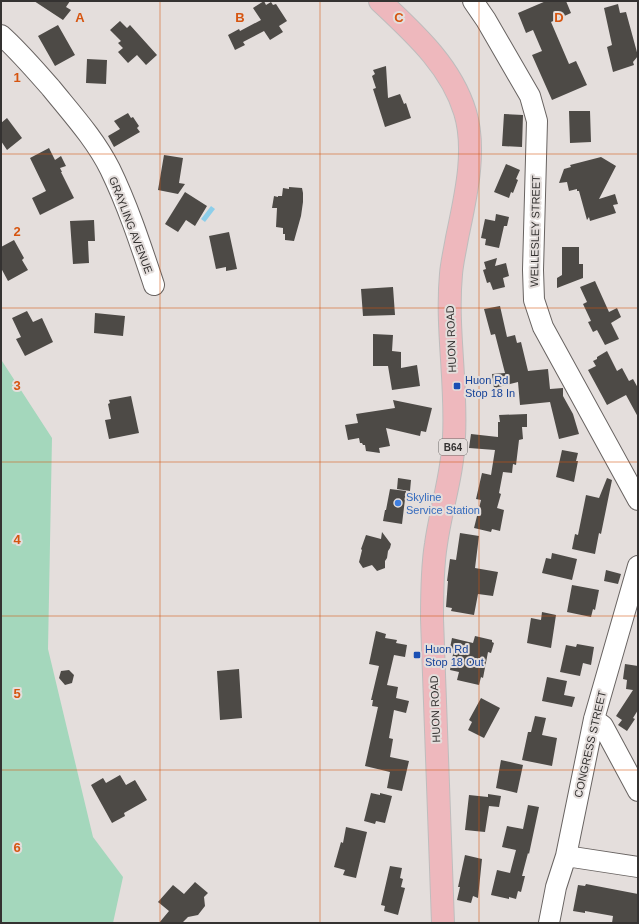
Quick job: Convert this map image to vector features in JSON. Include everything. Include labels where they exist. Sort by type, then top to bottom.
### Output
[{"type":"main road","name":"HUON ROAD","points":[[380,1],[434,55],[453,84],[461,101],[469,130],[470,145],[467,180],[450,278],[455,413],[452,464],[436,544],[432,590],[444,923]]},
{"type":"street","name":"WELLESLEY STREET","points":[[474,1],[530,96],[537,121],[533,270],[534,300],[543,327],[638,500]]},
{"type":"street","name":"GRAYLING AVENUE","points":[[1,35],[40,76],[92,139],[110,169],[125,203],[154,285]]},
{"type":"street","name":"CONGRESS STREET","points":[[549,923],[556,887],[566,856],[594,719],[638,566]]},
{"type":"street","points":[[594,719],[603,726],[638,791]]},
{"type":"street","points":[[566,856],[638,867]]},
{"type":"green space","points":[[1,358],[52,438],[48,649],[93,837],[123,877],[113,923],[1,923]]},
{"type":"water","points":[[211,206],[215,209],[205,222],[201,219]]},
{"type":"building","points":[[34,1],[70,1],[66,7],[71,10],[63,20]]},
{"type":"building","points":[[264,1],[266,5],[271,2],[273,5],[276,4],[287,21],[279,26],[283,32],[270,40],[264,31],[243,42],[245,45],[235,50],[228,35],[239,29],[240,31],[261,20],[253,8]]},
{"type":"building","points":[[546,1],[566,1],[571,13],[551,22],[569,64],[576,61],[587,85],[552,100],[532,55],[542,51],[533,30],[526,33],[518,13]]},
{"type":"building","points":[[618,4],[620,13],[626,12],[638,56],[633,62],[634,65],[613,72],[607,47],[612,45],[604,8]]},
{"type":"building","points":[[120,21],[127,28],[130,25],[157,55],[146,65],[137,55],[128,63],[118,52],[123,48],[118,43],[121,41],[110,30]]},
{"type":"building","points":[[58,25],[75,55],[55,66],[38,36]]},
{"type":"building","points":[[87,59],[107,60],[106,84],[86,83]]},
{"type":"building","points":[[386,66],[388,98],[400,94],[404,104],[406,103],[411,118],[385,127],[373,89],[376,88],[372,76],[375,74],[373,70]]},
{"type":"building","points":[[569,111],[590,111],[591,142],[570,143]]},
{"type":"building","points":[[128,113],[131,118],[133,117],[139,126],[137,128],[140,132],[114,147],[108,136],[120,129],[114,121]]},
{"type":"building","points":[[504,114],[523,115],[522,147],[502,146]]},
{"type":"building","points":[[7,118],[22,138],[7,150],[1,141],[1,123]]},
{"type":"building","points":[[49,148],[55,160],[61,156],[66,166],[60,168],[61,172],[74,198],[40,215],[32,198],[46,191],[30,158]]},
{"type":"building","points":[[164,155],[183,158],[179,183],[185,184],[178,194],[158,190]]},
{"type":"building","points":[[601,157],[616,166],[599,199],[615,194],[618,204],[613,205],[616,213],[590,221],[589,217],[587,220],[579,191],[577,191],[577,189],[569,191],[567,182],[559,183],[564,169],[571,167],[570,165]]},
{"type":"building","points":[[506,164],[520,170],[516,179],[518,180],[513,193],[511,192],[509,198],[494,192]]},
{"type":"building","points":[[289,187],[302,188],[303,193],[301,216],[294,241],[285,240],[283,228],[276,227],[277,208],[272,208],[274,196],[282,196],[283,188],[289,189]]},
{"type":"building","points":[[185,192],[207,206],[195,226],[186,220],[178,232],[165,224]]},
{"type":"building","points":[[496,214],[509,217],[507,226],[504,226],[499,248],[485,245],[486,239],[481,238],[485,219],[495,221]]},
{"type":"building","points":[[94,220],[95,241],[88,241],[89,263],[73,264],[70,221]]},
{"type":"building","points":[[229,232],[237,269],[226,271],[226,267],[216,269],[209,236]]},
{"type":"building","points":[[14,240],[24,258],[22,260],[28,270],[8,281],[1,268],[1,247]]},
{"type":"building","points":[[562,247],[579,247],[579,264],[583,264],[583,278],[557,288],[557,278],[562,275]]},
{"type":"building","points":[[497,258],[495,266],[506,263],[509,276],[503,278],[505,287],[493,290],[490,282],[487,283],[483,270],[486,269],[484,262]]},
{"type":"building","points":[[595,281],[609,312],[617,308],[621,317],[611,323],[619,339],[605,345],[597,330],[593,332],[588,322],[591,321],[583,304],[587,302],[580,287]]},
{"type":"building","points":[[393,287],[395,315],[363,316],[361,289]]},
{"type":"building","points":[[500,306],[507,337],[515,335],[517,343],[521,342],[528,371],[548,369],[550,389],[563,388],[563,396],[573,414],[579,434],[559,439],[550,402],[520,405],[518,382],[494,388],[492,374],[505,373],[495,334],[491,335],[484,309]]},
{"type":"building","points":[[27,311],[33,322],[42,318],[53,342],[25,356],[16,339],[21,337],[12,318]]},
{"type":"building","points":[[95,313],[125,316],[123,336],[94,333]]},
{"type":"building","points":[[373,334],[393,335],[392,351],[401,352],[401,368],[417,365],[420,386],[392,390],[388,366],[373,366]]},
{"type":"building","points":[[607,351],[617,371],[622,368],[629,381],[633,379],[638,388],[638,417],[626,395],[607,405],[588,370],[596,366],[593,361],[597,359],[597,357]]},
{"type":"building","points":[[131,396],[139,433],[109,439],[105,420],[111,419],[108,404],[110,403],[109,400]]},
{"type":"building","points":[[393,400],[432,408],[426,432],[421,431],[420,436],[386,428],[390,446],[379,448],[380,453],[366,451],[365,445],[360,443],[359,438],[348,440],[345,425],[358,423],[356,414],[395,408]]},
{"type":"building","points":[[527,414],[527,427],[522,427],[523,439],[519,440],[516,465],[513,464],[512,473],[503,472],[499,493],[501,494],[497,508],[504,510],[500,531],[492,529],[491,532],[474,528],[481,500],[476,499],[482,473],[491,475],[495,450],[469,448],[471,434],[498,437],[498,422],[500,422],[499,415]]},
{"type":"building","points":[[562,450],[578,453],[574,482],[556,477]]},
{"type":"building","points":[[398,478],[411,480],[410,491],[397,489]]},
{"type":"building","points":[[607,478],[612,480],[601,534],[599,533],[595,554],[572,549],[575,534],[578,535],[586,495],[599,498]]},
{"type":"building","name":"Skyline Service Station","points":[[390,489],[406,491],[402,524],[383,521]]},
{"type":"building","points":[[382,532],[391,544],[385,561],[385,568],[377,571],[372,565],[363,568],[359,562],[361,549],[366,535],[381,539]]},
{"type":"building","points":[[460,533],[479,536],[475,568],[498,572],[493,596],[478,594],[474,615],[451,611],[452,608],[446,607],[450,559],[456,560]]},
{"type":"building","points":[[552,553],[577,559],[572,580],[542,573],[546,558],[551,559]]},
{"type":"building","points":[[606,570],[621,574],[618,584],[604,581]]},
{"type":"building","points":[[572,585],[599,590],[595,610],[593,609],[591,617],[567,612]]},
{"type":"building","points":[[542,612],[556,615],[551,648],[527,643],[531,618],[541,620]]},
{"type":"building","points":[[376,631],[386,634],[385,638],[397,640],[396,643],[407,645],[405,657],[394,655],[387,685],[398,687],[396,698],[409,701],[406,713],[394,710],[389,738],[393,739],[390,757],[409,761],[402,791],[387,788],[390,772],[365,766],[378,707],[372,706],[373,700],[371,700],[379,666],[369,664]]},
{"type":"building","points":[[475,636],[492,640],[494,643],[491,653],[488,652],[483,678],[481,677],[479,685],[457,680],[459,672],[450,670],[454,649],[450,648],[452,638],[473,643]]},
{"type":"building","points":[[577,644],[594,647],[591,665],[583,663],[580,676],[560,672],[566,645],[576,647]]},
{"type":"building","points":[[625,664],[638,666],[638,710],[633,718],[635,719],[627,731],[618,725],[622,720],[616,716],[633,690],[626,689],[627,680],[623,679]]},
{"type":"building","points":[[239,669],[242,718],[220,720],[217,671]]},
{"type":"building","points":[[69,670],[74,675],[72,683],[65,685],[59,678],[61,671]]},
{"type":"building","points":[[547,677],[567,681],[564,695],[575,697],[572,707],[542,701]]},
{"type":"building","points":[[481,698],[500,708],[484,738],[468,730],[472,722],[469,720]]},
{"type":"building","points":[[535,716],[546,718],[542,735],[557,738],[552,766],[522,760],[528,732],[531,732]]},
{"type":"building","points":[[501,760],[523,765],[517,793],[496,788]]},
{"type":"building","points":[[120,775],[126,785],[135,780],[147,800],[124,813],[125,816],[112,823],[91,785],[103,778],[106,783]]},
{"type":"building","points":[[371,793],[380,795],[380,793],[392,796],[385,823],[376,821],[375,824],[364,821]]},
{"type":"building","points":[[488,794],[501,796],[499,807],[489,806],[485,832],[465,830],[469,795],[488,797]]},
{"type":"building","points":[[528,805],[539,807],[529,854],[528,853],[522,876],[525,876],[521,892],[518,891],[516,899],[491,895],[497,870],[510,873],[516,850],[502,847],[507,826],[523,829]]},
{"type":"building","points":[[346,827],[367,832],[356,878],[343,875],[345,870],[334,867],[341,842],[343,843]]},
{"type":"building","points":[[465,855],[482,859],[478,898],[473,896],[471,903],[457,900],[460,887],[458,887]]},
{"type":"building","points":[[390,866],[402,868],[400,878],[403,879],[401,887],[405,888],[398,915],[384,911],[385,906],[381,905]]},
{"type":"building","points":[[195,882],[208,893],[204,897],[205,906],[198,915],[188,917],[182,923],[159,923],[169,911],[158,902],[173,885],[184,894]]},
{"type":"building","points":[[586,884],[638,894],[638,923],[612,923],[613,916],[585,911],[585,913],[573,911],[578,885],[585,886]]},
{"type":"place","name":"Huon Rd Stop 18 In","points":[[457,386]]},
{"type":"place","name":"Skyline Service Station","points":[[398,503]]},
{"type":"place","name":"Huon Rd Stop 18 Out","points":[[417,655]]}]
